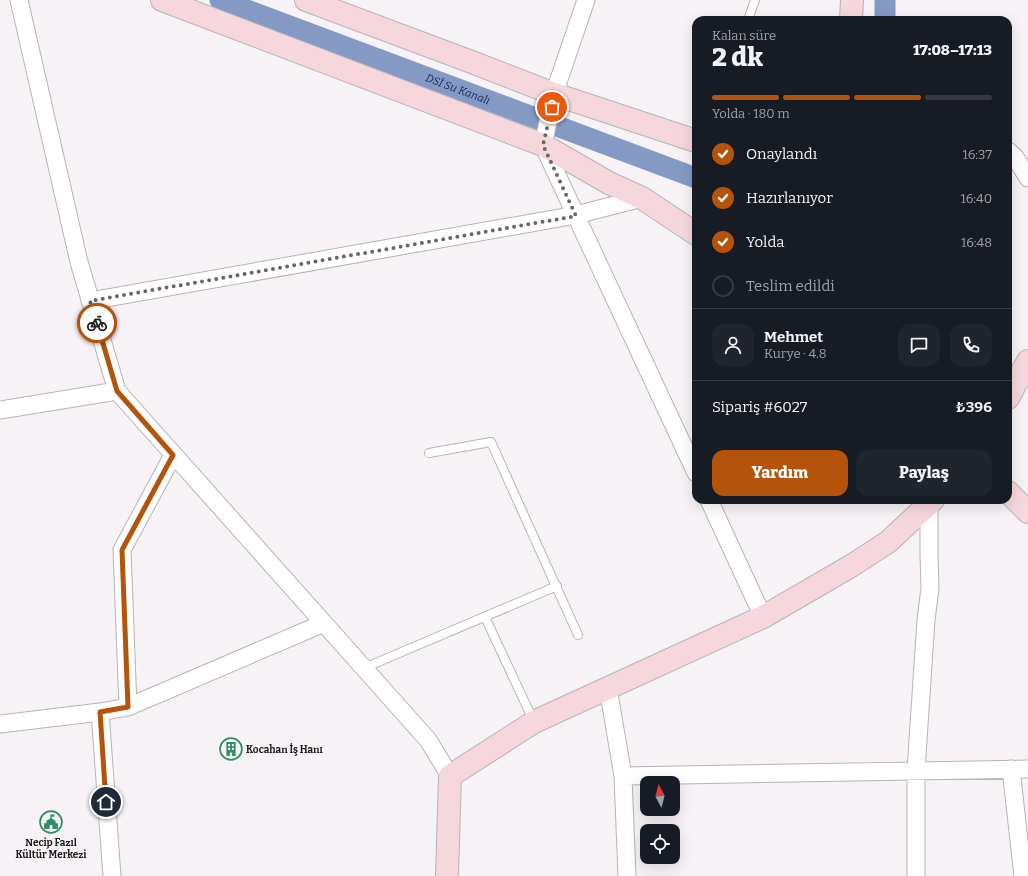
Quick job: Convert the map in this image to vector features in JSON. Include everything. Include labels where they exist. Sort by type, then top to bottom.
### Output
[{"type":"street","points":[[19,0],[79,262],[117,391],[428,740],[450,776],[447,876]]},
{"type":"street","points":[[162,0],[543,145],[609,183],[642,198],[692,231]]},
{"type":"street","points":[[306,0],[554,94],[692,140]]},
{"type":"street","points":[[586,0],[554,94],[543,145],[692,464]]},
{"type":"street","points":[[852,0],[852,16]]},
{"type":"street","points":[[1012,154],[1028,178]]},
{"type":"street","points":[[90,301],[576,216],[642,198]]},
{"type":"street","points":[[1012,391],[1028,361]]},
{"type":"street","points":[[0,410],[117,391]]},
{"type":"street","points":[[128,707],[122,550],[173,455]]},
{"type":"street","points":[[1012,496],[1028,512]]},
{"type":"street","points":[[711,504],[763,617]]},
{"type":"street","points":[[450,776],[534,722],[763,617],[851,566],[888,542],[929,504]]},
{"type":"street","points":[[916,876],[916,770],[926,620],[930,588],[928,554],[931,504]]},
{"type":"street","points":[[0,724],[100,712],[128,707],[324,623]]},
{"type":"street","points":[[608,688],[623,776],[626,876]]},
{"type":"street","points":[[100,712],[112,876]]},
{"type":"street","points":[[623,776],[1020,769],[1023,876]]},
{"type":"lane","points":[[749,16],[755,0]]},
{"type":"lane","points":[[429,453],[491,442],[578,635]]},
{"type":"lane","points":[[364,668],[557,586]]},
{"type":"lane","points":[[485,617],[534,722]]},
{"type":"waterway","name":"DSİ Su Kanalı","points":[[220,0],[692,177]]},
{"type":"waterway","name":"DSİ Su Kanalı","points":[[885,0],[885,16]]},
{"type":"way so far","points":[[97,323],[90,301],[576,216],[543,145],[552,107]]},
{"type":"place","name":"Kocahan İş Hanı","points":[[231,749]]},
{"type":"place","name":"Necip Fazıl Kültür Merkezi","points":[[51,822]]},
{"type":"route","points":[[97,323],[117,391],[173,455],[122,550],[128,707],[100,712],[106,802]]}]
